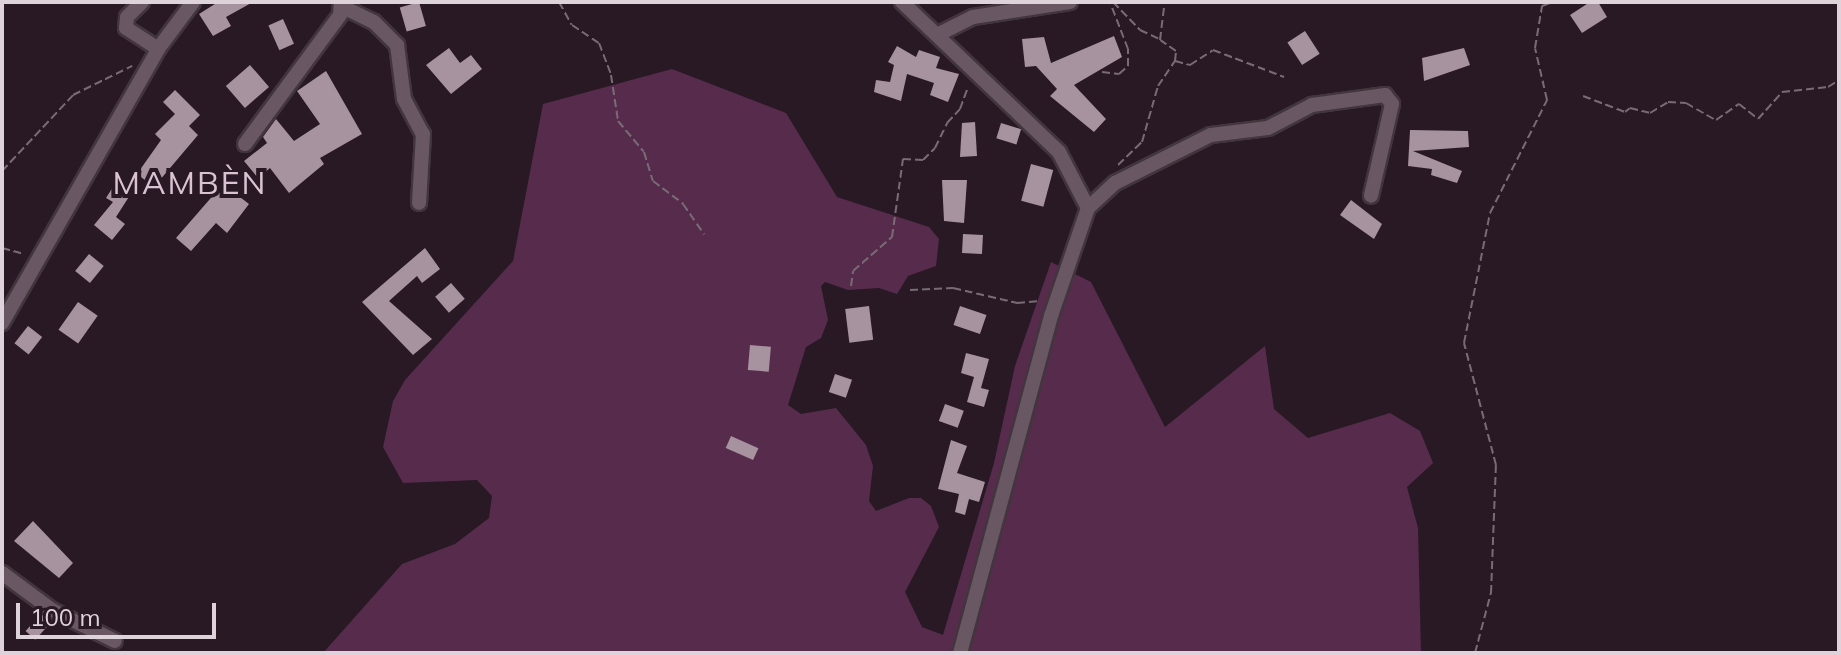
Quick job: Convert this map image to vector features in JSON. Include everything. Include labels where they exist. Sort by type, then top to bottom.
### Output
[{"type":"street","points":[[142,2],[127,17],[126,28],[158,49]]},
{"type":"street","points":[[2,323],[158,49],[193,2]]},
{"type":"street","points":[[902,2],[973,66],[1059,152],[1088,208]]},
{"type":"street","points":[[937,35],[973,17],[1070,2]]},
{"type":"street","points":[[245,144],[342,4],[374,22],[397,45],[404,99],[423,134],[419,203]]},
{"type":"street","points":[[960,653],[1056,296],[1088,208],[1106,190],[1211,135],[1268,128],[1312,105],[1385,95],[1392,104],[1371,196]]},
{"type":"street","points":[[2,573],[52,610],[115,641]]},
{"type":"path","points":[[559,2],[572,25],[599,43],[611,75],[618,121],[644,152],[653,181],[683,204],[704,234]]},
{"type":"path","points":[[1106,190],[1113,169],[1142,142],[1158,86],[1175,61],[1176,51],[1140,30],[1112,2]]},
{"type":"path","points":[[1102,72],[1119,74],[1128,66],[1128,49],[1112,2]]},
{"type":"path","points":[[1160,40],[1165,2]]},
{"type":"path","points":[[1475,653],[1491,593],[1496,465],[1464,343],[1490,213],[1547,100],[1535,48],[1542,6],[1553,2]]},
{"type":"path","points":[[1175,61],[1190,65],[1213,50],[1284,77]]},
{"type":"path","points":[[2,171],[73,95],[134,65]]},
{"type":"path","points":[[851,286],[853,271],[892,237],[903,159],[923,160],[935,148],[947,123],[960,109],[973,66]]},
{"type":"path","points":[[1583,96],[1625,112],[1630,108],[1650,113],[1668,102],[1686,103],[1716,120],[1739,104],[1758,119],[1782,92],[1828,87],[1839,80]]},
{"type":"path","points":[[2,248],[41,259]]},
{"type":"path","points":[[910,290],[975,290],[1017,303],[1056,296]]},
{"type":"shaded area","points":[[672,69],[786,113],[837,197],[929,227],[939,239],[936,266],[908,276],[897,294],[879,288],[848,290],[825,282],[821,286],[828,320],[821,338],[806,347],[788,405],[801,414],[836,408],[866,445],[873,466],[869,501],[876,511],[909,498],[921,498],[931,506],[939,527],[905,592],[922,627],[943,635],[994,463],[1015,366],[1051,262],[1091,282],[1165,427],[1265,346],[1274,409],[1308,438],[1390,413],[1420,431],[1433,463],[1407,487],[1418,528],[1421,653],[323,653],[402,564],[455,544],[489,518],[492,496],[477,480],[403,483],[383,447],[393,401],[405,380],[513,261],[543,104]]},
{"type":"building","points":[[218,2],[253,2],[226,17],[231,26],[213,36],[199,14]]},
{"type":"building","points":[[419,2],[426,26],[407,32],[400,8]]},
{"type":"building","points":[[1590,2],[1598,2],[1607,17],[1582,33],[1570,15]]},
{"type":"building","points":[[283,19],[294,44],[279,50],[268,26]]},
{"type":"building","points":[[1305,31],[1320,54],[1302,65],[1287,42]]},
{"type":"building","points":[[1114,36],[1122,57],[1074,85],[1106,119],[1094,132],[1050,96],[1057,89],[1036,66],[1025,67],[1022,39],[1044,37],[1051,63]]},
{"type":"building","points":[[897,46],[916,57],[919,50],[940,57],[936,68],[959,74],[948,102],[930,95],[934,83],[907,74],[901,101],[874,92],[876,80],[890,82],[894,65],[888,62]]},
{"type":"building","points":[[449,48],[460,63],[471,55],[482,69],[451,94],[426,65]]},
{"type":"building","points":[[1464,48],[1470,65],[1424,81],[1422,58]]},
{"type":"building","points":[[250,65],[269,87],[245,108],[226,86]]},
{"type":"building","points":[[326,71],[362,134],[320,158],[324,164],[289,193],[270,168],[258,178],[244,161],[267,143],[263,137],[276,119],[294,141],[320,124],[297,91]]},
{"type":"building","points":[[175,90],[200,115],[189,126],[198,135],[154,187],[137,174],[161,140],[155,134],[175,114],[163,102]]},
{"type":"building","points":[[975,122],[977,156],[960,157],[962,123]]},
{"type":"building","points":[[1001,123],[1021,129],[1016,144],[996,138]]},
{"type":"building","points":[[1410,130],[1468,131],[1469,147],[1413,151],[1462,171],[1457,183],[1431,175],[1432,169],[1408,166]]},
{"type":"building","points":[[1031,164],[1053,170],[1043,207],[1021,201]]},
{"type":"building","points":[[118,179],[134,189],[116,217],[125,224],[112,240],[94,225],[113,202],[106,198]]},
{"type":"building","points":[[942,180],[967,180],[964,223],[944,221]]},
{"type":"building","points":[[223,184],[249,204],[227,233],[216,223],[191,251],[176,238]]},
{"type":"building","points":[[1351,200],[1382,224],[1374,239],[1340,215]]},
{"type":"building","points":[[963,234],[983,235],[982,254],[962,253]]},
{"type":"building","points":[[425,248],[440,269],[422,283],[417,276],[389,301],[432,339],[413,355],[362,302]]},
{"type":"building","points":[[89,254],[104,266],[90,283],[75,271]]},
{"type":"building","points":[[451,283],[465,299],[449,313],[435,297]]},
{"type":"building","points":[[78,302],[98,316],[78,344],[58,330]]},
{"type":"building","points":[[869,306],[873,340],[849,343],[845,309]]},
{"type":"building","points":[[960,306],[986,315],[980,334],[953,325]]},
{"type":"building","points":[[28,326],[42,337],[29,354],[14,343]]},
{"type":"building","points":[[750,345],[771,347],[769,372],[748,370]]},
{"type":"building","points":[[966,353],[989,359],[981,388],[989,390],[984,407],[967,402],[974,377],[961,373]]},
{"type":"building","points":[[835,374],[852,380],[846,398],[829,392]]},
{"type":"building","points":[[945,404],[964,411],[958,428],[939,421]]},
{"type":"building","points":[[731,436],[758,448],[753,460],[726,448]]},
{"type":"building","points":[[951,440],[967,446],[957,473],[985,482],[979,502],[969,499],[965,515],[955,512],[959,494],[938,489]]},
{"type":"building","points":[[33,521],[73,563],[59,578],[14,541]]},
{"type":"building","points":[[41,614],[51,623],[35,640],[26,631]]},
{"type":"district","name":"MAMBÈN","points":[[190,182]]}]
